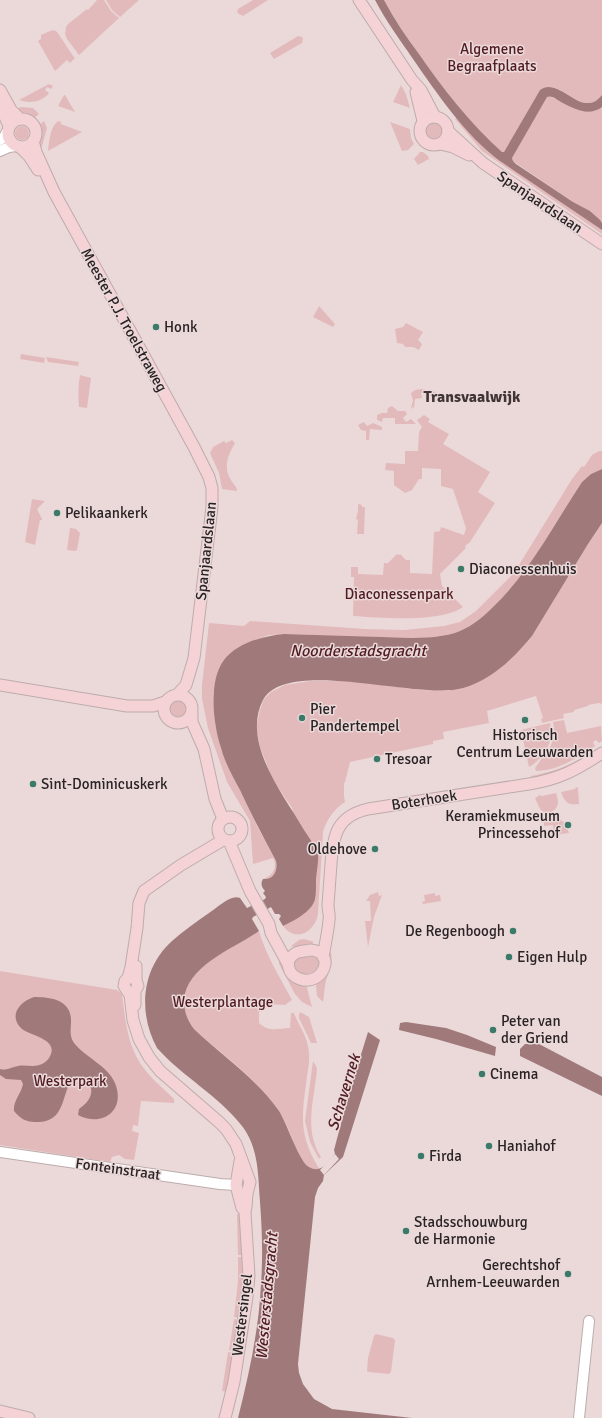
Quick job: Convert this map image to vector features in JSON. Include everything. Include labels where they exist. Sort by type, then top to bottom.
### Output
[{"type":"main road","points":[[358,0],[412,80],[421,90],[435,116],[444,121],[448,131],[447,137],[440,144],[426,144],[421,139],[419,130],[423,121],[428,117],[435,116]]},
{"type":"main road","points":[[412,80],[423,121]]},
{"type":"main road","points":[[0,90],[11,110],[20,119]]},
{"type":"main road","points":[[0,105],[8,128],[10,141],[18,146],[28,146],[33,141],[36,134],[35,127],[29,121],[20,119],[14,121],[8,128]]},
{"type":"main road","name":"Spanjaardslaan","points":[[448,131],[466,146],[478,159]]},
{"type":"main road","name":"Meester P.J. Troelstraweg","points":[[33,141],[36,152],[54,192],[194,447]]},
{"type":"main road","name":"Spanjaardslaan","points":[[440,144],[453,147],[478,159],[602,244]]},
{"type":"main road","name":"Meester P.J. Troelstraweg","points":[[18,146],[29,156],[54,192]]},
{"type":"main road","name":"Spanjaardslaan","points":[[178,694],[186,685],[194,658],[213,499],[209,477],[194,447]]},
{"type":"main road","name":"Spanjaardslaan","points":[[190,700],[195,665],[194,658]]},
{"type":"main road","points":[[0,685],[127,706],[167,718],[172,722],[180,723],[187,720],[192,714]]},
{"type":"main road","points":[[127,706],[153,706],[165,702],[170,697],[178,694],[185,696],[190,700],[193,707],[192,722],[204,749],[207,766]]},
{"type":"main road","points":[[165,702],[164,710],[167,718]]},
{"type":"main road","points":[[180,723],[184,726],[193,739],[207,766],[228,818]]},
{"type":"main road","name":"Boterhoek","points":[[328,906],[333,839],[339,826],[348,817],[357,812],[368,809],[541,782],[562,776],[579,768],[602,753]]},
{"type":"main road","points":[[227,838],[242,833],[242,825],[237,819],[228,818],[218,824],[227,838],[259,908],[269,924],[288,946],[299,952]]},
{"type":"main road","name":"Westersingel","points":[[225,1418],[234,1382],[247,1297],[248,1269],[245,1212],[242,1207],[241,1156],[233,1139],[219,1122],[155,1065],[142,1044],[133,1020],[132,991],[124,986],[125,981],[132,979],[141,897],[144,891],[149,886],[158,882],[181,865],[227,838]]},
{"type":"main road","points":[[311,950],[318,941],[328,906]]},
{"type":"main road","points":[[269,924],[271,933],[288,964],[289,971],[301,979],[310,980],[322,972],[325,965],[323,957],[329,920],[328,906]]},
{"type":"main road","points":[[288,964],[291,957],[299,952],[311,950],[317,951],[323,957]]},
{"type":"main road","points":[[0,1411],[29,1418]]},
{"type":"street","points":[[0,140],[8,128]]},
{"type":"street","points":[[0,151],[9,147],[18,146]]},
{"type":"street","name":"Fonteinstraat","points":[[0,1152],[220,1184],[242,1184]]},
{"type":"street","points":[[579,1418],[589,1321]]},
{"type":"green space","points":[[97,0],[104,0],[111,11],[119,18],[79,55],[67,39],[65,29],[68,24],[87,9],[88,10]]},
{"type":"green space","points":[[106,0],[139,0],[120,17],[112,10]]},
{"type":"green space","points":[[253,0],[268,0],[243,16],[237,12],[238,9]]},
{"type":"green space","name":"Algemene Begraafplaats","points":[[384,0],[602,0],[602,95],[593,102],[583,103],[560,90],[547,87],[540,90],[504,152],[502,152],[490,141],[447,93],[405,34]]},
{"type":"green space","points":[[54,30],[57,32],[75,58],[70,63],[67,60],[55,71],[38,41],[41,39],[41,35]]},
{"type":"green space","points":[[298,36],[302,37],[302,43],[274,59],[270,53]]},
{"type":"green space","points":[[49,84],[53,86],[51,89],[47,87],[45,90],[49,93],[43,98],[31,102],[19,100]]},
{"type":"green space","points":[[401,85],[406,94],[410,108],[393,102]]},
{"type":"green space","points":[[65,95],[75,112],[58,106]]},
{"type":"green space","points":[[550,96],[583,111],[596,111],[602,107],[602,223],[590,211],[573,202],[513,161],[512,158],[545,98]]},
{"type":"green space","points":[[21,107],[33,108],[39,114],[33,119],[15,109]]},
{"type":"green space","points":[[457,117],[488,152],[602,230],[602,234],[482,151],[455,119]]},
{"type":"green space","points":[[44,121],[47,128],[42,146],[38,149],[38,126]]},
{"type":"green space","points":[[58,121],[61,122],[61,124],[82,132],[48,151],[49,139],[53,127]]},
{"type":"green space","points":[[390,122],[410,129],[411,138],[414,144],[408,150],[402,151]]},
{"type":"green space","points":[[434,123],[441,128],[442,131],[437,138],[434,139],[427,134],[426,131],[431,124]]},
{"type":"green space","points":[[22,126],[27,128],[29,133],[27,138],[22,140],[17,138],[15,133],[17,128]]},
{"type":"green space","points":[[420,152],[423,152],[429,159],[418,165],[414,159]]},
{"type":"green space","points":[[319,306],[335,324],[333,327],[313,317]]},
{"type":"green space","points":[[406,323],[423,332],[418,340],[422,344],[419,350],[413,347],[405,347],[403,344],[397,343],[395,329],[403,327]]},
{"type":"green space","points":[[21,354],[45,358],[44,363],[20,359]]},
{"type":"green space","points":[[46,357],[79,362],[78,366],[48,362]]},
{"type":"green space","points":[[80,375],[91,378],[87,408],[79,407],[78,391]]},
{"type":"green space","points":[[421,389],[436,392],[435,395],[421,393],[422,398],[415,399],[414,408],[412,407],[411,410],[413,401],[411,393],[415,390]]},
{"type":"green space","points":[[392,406],[398,411],[405,411],[407,414],[403,418],[406,422],[411,419],[416,424],[395,424],[395,418],[383,418],[382,422],[377,420],[377,415],[387,413],[388,408]]},
{"type":"green space","name":"Diaconessenpark","points":[[424,415],[430,419],[428,422],[449,434],[443,444],[490,472],[478,492],[495,503],[470,542],[465,546],[466,548],[440,574],[442,586],[463,607],[453,612],[426,617],[395,618],[354,616],[354,577],[351,577],[351,567],[358,567],[358,574],[383,575],[384,563],[388,563],[397,554],[400,554],[406,560],[410,560],[410,573],[432,574],[434,532],[440,531],[441,527],[464,535],[466,528],[453,489],[441,486],[441,469],[422,468],[422,479],[419,479],[412,490],[405,493],[394,485],[394,471],[385,470],[386,463],[405,464],[405,451],[418,451],[419,432],[422,427],[417,420]]},
{"type":"green space","points":[[364,422],[367,426],[373,423],[382,427],[382,430],[370,429],[369,440],[366,440],[366,431],[361,430],[358,425]]},
{"type":"green space","points":[[232,440],[235,443],[227,461],[227,470],[236,486],[237,491],[222,489],[219,473],[210,453],[213,447],[224,441],[226,443]]},
{"type":"green space","points":[[602,451],[602,469],[591,474],[582,482],[531,562],[507,592],[483,617],[465,629],[442,636],[422,638],[285,634],[269,635],[255,640],[232,652],[220,668],[213,694],[215,723],[221,749],[258,828],[276,861],[276,871],[274,874],[270,878],[263,879],[267,878],[274,871],[275,865],[273,858],[253,864],[250,821],[227,782],[208,728],[202,699],[202,685],[209,623],[244,626],[250,621],[365,629],[404,630],[444,626],[460,622],[476,611],[514,573],[572,479],[582,466],[584,467],[592,455]]},
{"type":"green space","points":[[32,499],[45,501],[37,509],[42,520],[40,520],[35,545],[25,542]]},
{"type":"green space","points":[[358,504],[365,507],[364,534],[357,534],[358,520],[356,519]]},
{"type":"green space","points":[[602,523],[602,704],[599,703],[588,705],[574,710],[574,712],[563,714],[564,718],[542,723],[541,719],[543,718],[536,696],[487,711],[489,723],[443,732],[444,739],[433,741],[433,744],[350,762],[344,783],[345,802],[331,815],[323,832],[318,914],[316,920],[313,926],[304,933],[294,934],[288,931],[283,926],[310,908],[292,808],[273,780],[260,747],[257,724],[264,699],[271,692],[285,685],[310,681],[352,681],[420,690],[449,691],[521,649],[532,636]]},
{"type":"green space","points":[[70,528],[76,529],[80,533],[77,550],[75,551],[67,550]]},
{"type":"green space","points":[[178,701],[185,706],[186,709],[181,716],[178,717],[171,712],[170,709],[175,702]]},
{"type":"green space","points":[[564,720],[567,733],[601,726],[602,741],[599,743],[596,740],[593,742],[595,746],[567,763],[552,769],[536,771],[535,768],[547,752],[552,742],[554,736],[553,722]]},
{"type":"green space","points":[[550,723],[550,742],[544,754],[529,767],[521,730]]},
{"type":"green space","points":[[595,750],[596,752],[568,770],[532,780],[531,776],[549,772],[564,766]]},
{"type":"green space","points":[[576,787],[578,788],[579,804],[570,804],[565,801],[561,792],[575,789]]},
{"type":"green space","points":[[556,793],[558,803],[556,808],[549,813],[541,810],[535,798],[540,795],[542,796]]},
{"type":"green space","points":[[552,817],[564,822],[569,833],[554,835],[553,825],[544,826],[544,821]]},
{"type":"green space","points":[[378,892],[379,896],[382,895],[374,917],[368,947],[365,921],[371,921],[370,901],[366,901],[370,895]]},
{"type":"green space","points":[[435,893],[435,896],[440,895],[441,901],[423,904],[422,902],[425,901],[424,895]]},
{"type":"green space","name":"Westerplantage","points":[[259,931],[269,958],[292,1000],[285,1005],[269,1004],[259,1012],[259,1023],[270,1029],[290,1028],[291,1013],[294,1013],[305,1037],[308,1047],[309,1065],[303,1108],[305,1138],[313,1159],[320,1170],[309,1167],[302,1160],[283,1118],[264,1092],[242,1070],[194,1029],[185,1012],[184,1000],[187,988],[193,977],[213,959]]},
{"type":"green space","points":[[304,939],[314,942],[309,946],[291,946],[299,940]]},
{"type":"green space","points":[[328,946],[331,951],[332,961],[325,986],[323,1002],[317,996],[316,986]]},
{"type":"green space","points":[[280,955],[307,988],[312,1007],[302,1002],[295,994],[279,964]]},
{"type":"green space","points":[[311,956],[316,957],[319,963],[313,972],[304,974],[295,968],[295,961]]},
{"type":"green space","name":"Westerpark","points":[[0,971],[117,990],[122,994],[127,1030],[132,1047],[140,1063],[148,1073],[174,1099],[174,1103],[141,1101],[138,1126],[133,1125],[132,1131],[139,1133],[134,1160],[125,1159],[119,1155],[112,1157],[110,1162],[0,1145]]},
{"type":"green space","points":[[300,1012],[309,1017],[317,1043],[311,1043],[299,1018]]},
{"type":"green space","points":[[313,1061],[317,1068],[311,1124],[312,1136],[321,1157],[319,1159],[310,1142],[305,1121]]},
{"type":"green space","points":[[237,1214],[241,1214],[243,1255],[238,1255]]},
{"type":"green space","points":[[238,1257],[244,1257],[244,1285],[240,1318],[234,1317],[238,1281]]},
{"type":"green space","points":[[234,1319],[239,1320],[234,1351],[229,1350]]},
{"type":"green space","points":[[376,1334],[393,1338],[395,1340],[391,1372],[389,1374],[367,1371],[368,1358],[374,1336]]},
{"type":"green space","points":[[228,1352],[234,1353],[227,1392],[222,1391]]},
{"type":"water","points":[[375,0],[384,0],[405,34],[447,93],[490,141],[502,152],[504,152],[540,90],[546,87],[552,87],[583,103],[595,102],[602,95],[602,107],[597,110],[587,112],[571,107],[552,97],[547,97],[512,158],[516,164],[573,202],[590,211],[602,223],[602,230],[500,161],[475,139],[453,114],[432,86],[393,30]]},
{"type":"water","points":[[602,469],[602,523],[532,636],[510,660],[492,674],[483,680],[463,688],[443,690],[325,680],[298,681],[277,687],[263,700],[258,716],[257,734],[261,751],[276,785],[317,851],[318,860],[315,899],[313,904],[306,912],[297,919],[283,926],[279,919],[281,916],[279,914],[275,914],[271,907],[253,917],[252,919],[259,931],[213,959],[193,977],[187,988],[184,1000],[185,1012],[194,1029],[260,1088],[270,1099],[279,1111],[301,1158],[305,1164],[313,1169],[324,1166],[335,1154],[334,1150],[350,1090],[368,1032],[380,1040],[343,1157],[324,1175],[323,1181],[318,1188],[315,1197],[298,1364],[299,1373],[303,1384],[314,1399],[332,1409],[412,1418],[238,1418],[253,1351],[260,1301],[262,1253],[261,1222],[258,1172],[255,1153],[248,1135],[233,1115],[157,1048],[151,1035],[145,1006],[149,978],[154,965],[162,952],[172,941],[220,905],[232,898],[240,898],[247,908],[265,899],[266,897],[263,893],[265,891],[262,881],[263,879],[270,878],[276,871],[276,861],[229,770],[218,738],[214,715],[214,691],[219,669],[224,660],[230,654],[244,644],[260,638],[276,635],[422,638],[442,636],[465,629],[483,617],[507,592],[531,562],[582,482],[591,474]]},
{"type":"water","points":[[34,997],[53,999],[64,1004],[70,1015],[72,1040],[84,1053],[112,1077],[118,1093],[117,1101],[115,1108],[104,1118],[87,1118],[78,1115],[79,1109],[89,1099],[91,1089],[90,1085],[85,1079],[77,1077],[73,1077],[61,1107],[52,1118],[45,1121],[28,1121],[21,1118],[14,1111],[15,1104],[23,1084],[21,1080],[6,1079],[0,1075],[0,1069],[7,1069],[16,1066],[40,1065],[48,1060],[52,1052],[51,1046],[48,1042],[22,1029],[16,1019],[17,1010],[20,1006],[24,1002]]},
{"type":"water","points":[[406,1022],[446,1028],[467,1035],[496,1047],[495,1056],[399,1030],[400,1023]]},
{"type":"water","points":[[525,1044],[539,1044],[602,1077],[602,1096],[520,1056],[520,1049]]},
{"type":"pier","points":[[335,1154],[339,1159],[324,1175],[320,1170]]},
{"type":"place","name":"Honk","points":[[156,327]]},
{"type":"place","name":"Pelikaankerk","points":[[57,513]]},
{"type":"place","name":"Diaconessenhuis","points":[[461,569]]},
{"type":"place","name":"Pier Pandertempel","points":[[302,718]]},
{"type":"place","name":"Historisch Centrum Leeuwarden","points":[[525,720]]},
{"type":"place","name":"Tresoar","points":[[377,759]]},
{"type":"place","name":"Sint-Dominicuskerk","points":[[33,784]]},
{"type":"place","name":"Keramiekmuseum Princessehof","points":[[568,825]]},
{"type":"place","name":"Oldehove","points":[[375,849]]},
{"type":"place","name":"De Regenboogh","points":[[513,931]]},
{"type":"place","name":"Eigen Hulp","points":[[509,957]]},
{"type":"place","name":"Peter van der Griend","points":[[493,1030]]},
{"type":"place","name":"Cinema","points":[[482,1074]]},
{"type":"place","name":"Haniahof","points":[[489,1146]]},
{"type":"place","name":"Firda","points":[[421,1156]]},
{"type":"place","name":"Stadsschouwburg de Harmonie","points":[[406,1231]]},
{"type":"place","name":"Gerechtshof Arnhem-Leeuwarden","points":[[568,1274]]},
{"type":"district","name":"Transvaalwijk","points":[[472,396]]},
{"type":"water label","name":"Noorderstadsgracht","points":[[358,650]]},
{"type":"water label","name":"Schavernek","points":[[343,1092]]},
{"type":"water label","name":"Westerstadsgracht","points":[[266,1296]]}]
